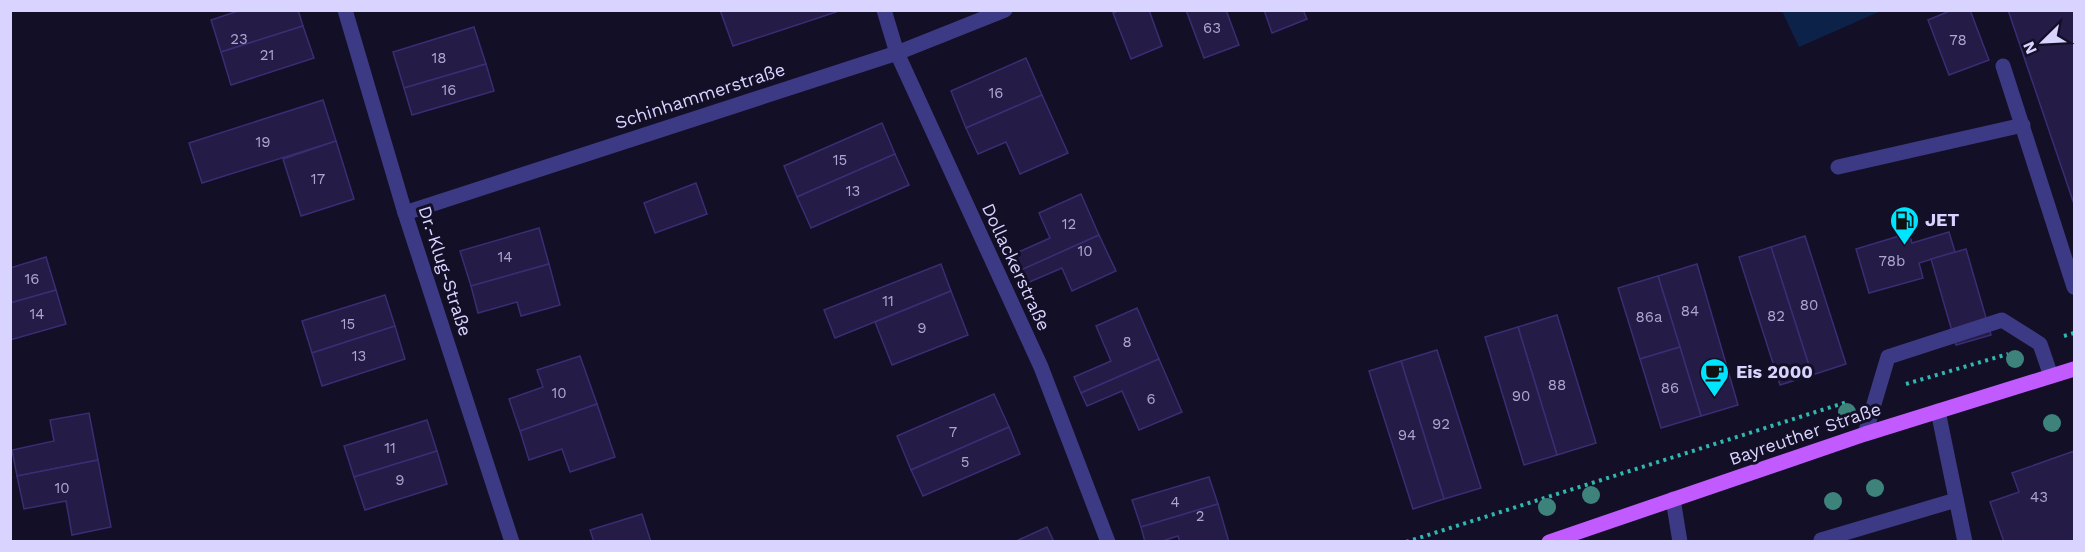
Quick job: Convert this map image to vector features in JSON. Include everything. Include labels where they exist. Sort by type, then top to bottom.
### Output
[{"type":"main road","name":"Bayreuther Straße","points":[[1549,542],[1865,434],[2074,369]]},
{"type":"street","name":"Dr.-Klug-Straße","points":[[345,10],[405,213],[512,542]]},
{"type":"street","name":"Dollackerstraße","points":[[884,10],[897,53],[1041,367],[1108,542]]},
{"type":"street","name":"Schinhammerstraße","points":[[405,213],[897,53],[1005,10]]},
{"type":"street","points":[[2003,66],[2069,253],[2074,287]]},
{"type":"street","points":[[1838,166],[2023,126]]},
{"type":"street","points":[[1865,434],[1888,357],[2002,320],[2040,344],[2051,376]]},
{"type":"street","points":[[1938,411],[1965,542]]},
{"type":"street","points":[[1673,499],[1680,542]]},
{"type":"street","points":[[1821,540],[1956,500]]},
{"type":"path","points":[[1406,542],[1877,392],[2074,333]]},
{"type":"water","points":[[1782,11],[1881,11],[1799,47]]},
{"type":"building","points":[[241,10],[298,10],[303,26],[221,52],[211,20]]},
{"type":"building","points":[[720,10],[835,10],[836,12],[733,46]]},
{"type":"building","points":[[1120,10],[1149,10],[1162,46],[1131,59],[1113,13]]},
{"type":"building","points":[[1186,10],[1226,10],[1239,45],[1204,58]]},
{"type":"building","points":[[1264,10],[1303,10],[1307,19],[1272,33]]},
{"type":"building","points":[[1952,10],[1970,10],[1989,60],[1949,75],[1928,20]]},
{"type":"building","points":[[2008,10],[2074,10],[2074,204]]},
{"type":"building","points":[[303,26],[314,58],[231,85],[221,52]]},
{"type":"building","points":[[474,27],[486,64],[404,88],[393,52]]},
{"type":"building","points":[[1026,58],[1042,95],[966,128],[951,91]]},
{"type":"building","points":[[486,64],[494,91],[412,115],[404,88]]},
{"type":"building","points":[[1042,95],[1068,153],[1020,174],[1006,142],[978,154],[966,128]]},
{"type":"building","points":[[323,100],[336,141],[202,183],[189,143]]},
{"type":"building","points":[[882,123],[895,154],[797,197],[784,166]]},
{"type":"building","points":[[336,141],[354,199],[301,216],[283,159]]},
{"type":"building","points":[[895,154],[909,185],[811,228],[797,197]]},
{"type":"building","points":[[696,183],[707,214],[655,233],[644,203]]},
{"type":"building","points":[[1081,194],[1099,235],[1021,270],[1014,254],[1050,238],[1039,213]]},
{"type":"building","points":[[539,228],[549,264],[471,286],[460,251]]},
{"type":"building","points":[[1949,232],[1955,252],[1919,263],[1923,278],[1869,293],[1856,249],[1909,233],[1912,243]]},
{"type":"building","points":[[1099,235],[1116,271],[1072,291],[1062,268],[1027,283],[1021,270]]},
{"type":"building","points":[[1805,236],[1846,364],[1812,375],[1771,247]]},
{"type":"building","points":[[1771,247],[1812,375],[1780,385],[1739,257]]},
{"type":"building","points":[[1966,249],[1991,335],[1956,345],[1931,259]]},
{"type":"building","points":[[46,257],[56,290],[10,303],[10,268]]},
{"type":"building","points":[[549,264],[560,305],[521,316],[517,302],[478,313],[471,286]]},
{"type":"building","points":[[941,264],[951,291],[835,338],[824,310]]},
{"type":"building","points":[[1697,264],[1738,405],[1701,416],[1658,276]]},
{"type":"building","points":[[1658,276],[1680,347],[1640,359],[1618,288]]},
{"type":"building","points":[[56,290],[66,324],[10,340],[10,303]]},
{"type":"building","points":[[951,291],[968,335],[892,365],[875,322]]},
{"type":"building","points":[[385,295],[395,326],[312,353],[302,321]]},
{"type":"building","points":[[1137,308],[1159,359],[1081,393],[1074,377],[1111,361],[1096,326]]},
{"type":"building","points":[[1557,315],[1596,443],[1557,455],[1518,327]]},
{"type":"building","points":[[395,326],[405,359],[322,386],[312,353]]},
{"type":"building","points":[[1518,327],[1557,455],[1524,465],[1485,337]]},
{"type":"building","points":[[1680,347],[1701,416],[1661,428],[1640,359]]},
{"type":"building","points":[[1437,350],[1481,488],[1444,499],[1401,361]]},
{"type":"building","points":[[580,356],[597,404],[520,431],[509,399],[543,387],[537,370]]},
{"type":"building","points":[[1159,359],[1182,412],[1139,430],[1122,391],[1087,406],[1081,393]]},
{"type":"building","points":[[1401,361],[1444,499],[1413,509],[1369,371]]},
{"type":"building","points":[[994,394],[1009,427],[911,470],[897,436]]},
{"type":"building","points":[[597,404],[615,457],[570,472],[562,449],[529,460],[520,431]]},
{"type":"building","points":[[89,413],[98,460],[17,476],[12,450],[54,441],[50,420]]},
{"type":"building","points":[[427,420],[437,451],[354,477],[344,446]]},
{"type":"building","points":[[1009,427],[1020,454],[923,496],[911,470]]},
{"type":"building","points":[[437,451],[447,484],[365,510],[354,477]]},
{"type":"building","points":[[2074,451],[2074,542],[2004,542],[1990,502],[2019,492],[2012,473]]},
{"type":"building","points":[[98,460],[111,527],[72,535],[66,501],[24,509],[17,476]]},
{"type":"building","points":[[1209,477],[1218,504],[1141,527],[1132,500]]},
{"type":"building","points":[[1218,504],[1229,542],[1180,542],[1178,536],[1159,542],[1145,542],[1141,527]]},
{"type":"building","points":[[642,514],[651,542],[594,542],[590,530]]},
{"type":"building","points":[[1047,527],[1054,542],[1014,542]]},
{"type":"place","name":"JET","points":[[1904,246]]},
{"type":"place","name":"Eis 2000","points":[[1715,398]]}]
